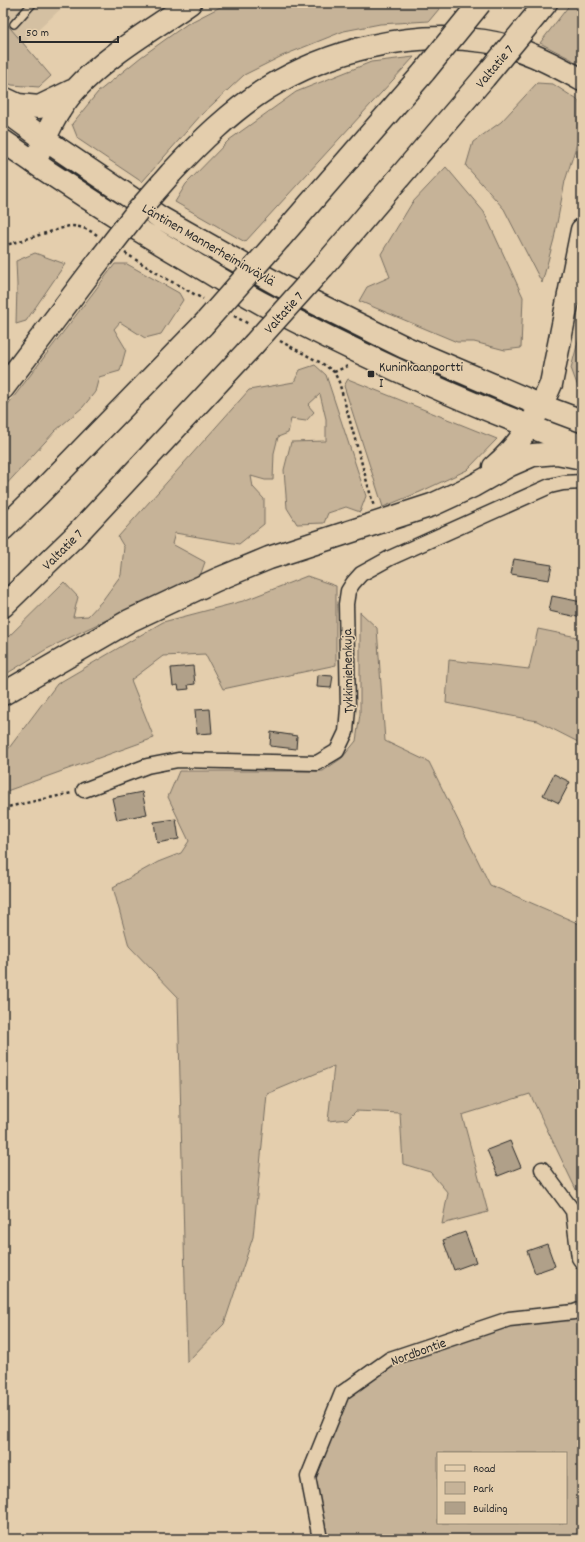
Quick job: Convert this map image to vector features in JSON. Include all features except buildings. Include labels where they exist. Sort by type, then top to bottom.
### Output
[{"type":"main road","points":[[34,163],[56,116],[75,90],[103,63],[190,3]]},
{"type":"main road","points":[[3,529],[203,325],[424,72],[480,3]]},
{"type":"main road","name":"Valtatie 7","points":[[3,606],[76,535],[254,336],[323,267],[541,9]]},
{"type":"main road","points":[[3,388],[108,248],[171,173],[200,143],[232,114],[267,89],[304,70],[335,57],[376,44],[410,39],[445,37],[485,41],[525,52],[556,65],[582,80]]},
{"type":"main road","points":[[3,98],[18,105],[39,107],[75,90]]},
{"type":"main road","name":"Läntinen Mannerheiminväylä","points":[[3,109],[44,139],[161,218],[281,286],[404,347],[542,406],[582,420]]},
{"type":"main road","name":"Läntinen Mannerheiminväylä","points":[[3,141],[34,163],[146,235],[262,303],[371,358],[529,427],[582,446]]},
{"type":"main road","points":[[473,486],[512,450],[542,406],[551,384],[582,230]]},
{"type":"main road","points":[[3,694],[129,621],[216,580],[269,558],[432,505],[473,486],[510,464],[533,455],[557,452],[582,458]]},
{"type":"street","name":"Tykkimiehenkuja","points":[[84,790],[147,766],[178,760],[317,763],[337,751],[346,732],[348,708],[346,604],[348,591],[361,574],[390,558],[550,486],[563,483],[582,482]]},
{"type":"street","points":[[542,1169],[573,1211],[579,1258],[582,1262]]},
{"type":"street","name":"Nordbontie","points":[[320,1539],[308,1477],[342,1393],[390,1359],[508,1319],[574,1312],[582,1309]]},
{"type":"lane","points":[[14,24],[33,3]]},
{"type":"path","points":[[3,246],[69,226],[77,226],[88,229],[108,248],[206,300]]},
{"type":"path","points":[[234,316],[254,336]]},
{"type":"path","points":[[275,338],[323,364],[334,372],[339,382],[374,508]]},
{"type":"path","points":[[3,808],[23,805],[84,790]]},
{"type":"shaded area","points":[[3,3],[67,3],[23,44],[3,26]]},
{"type":"green space","points":[[228,3],[444,3],[429,21],[380,24],[344,31],[282,56],[244,75],[201,115],[142,182],[78,139],[72,124],[98,92],[141,57],[187,24]]},
{"type":"green space","points":[[571,3],[582,3],[582,67],[571,59],[540,43]]},
{"type":"green space","points":[[3,11],[10,17],[5,22],[51,76],[39,87],[12,85],[3,81]]},
{"type":"green space","points":[[414,57],[245,242],[175,202],[186,184],[229,140],[296,92],[371,62]]},
{"type":"green space","points":[[537,83],[553,84],[579,101],[582,108],[582,128],[565,181],[554,239],[542,283],[504,209],[466,166],[473,142],[501,122]]},
{"type":"green space","points":[[446,167],[484,212],[523,297],[521,348],[505,350],[474,342],[457,342],[359,301],[367,287],[390,277],[381,254],[412,203]]},
{"type":"green space","points":[[35,253],[65,264],[26,321],[16,324],[16,261]]},
{"type":"green space","points":[[115,264],[127,264],[179,293],[183,300],[161,334],[145,338],[120,322],[114,329],[126,349],[120,371],[99,377],[95,392],[83,407],[55,431],[3,488],[3,411]]},
{"type":"green space","points":[[582,327],[582,398],[571,368]]},
{"type":"green space","points":[[315,365],[326,375],[366,496],[360,512],[346,507],[328,513],[324,523],[297,524],[287,508],[284,470],[291,442],[326,441],[326,419],[320,394],[308,405],[314,412],[306,421],[291,419],[288,433],[278,437],[274,453],[273,480],[265,480],[251,476],[253,487],[264,499],[264,524],[239,544],[175,533],[172,544],[205,562],[200,576],[45,650],[3,676],[3,642],[64,582],[78,597],[73,617],[88,616],[102,601],[121,575],[124,547],[118,537],[249,390],[294,382],[300,370]]},
{"type":"green space","points":[[348,379],[497,439],[467,470],[383,507],[344,386]]},
{"type":"green space","points":[[307,576],[336,586],[336,665],[223,689],[205,654],[163,656],[131,680],[154,738],[4,792],[3,756],[57,684],[163,622],[243,601]]},
{"type":"green space","points":[[360,612],[377,628],[385,741],[429,762],[490,885],[582,925],[582,1202],[530,1094],[462,1115],[488,1212],[442,1224],[448,1193],[430,1172],[403,1164],[400,1113],[356,1111],[348,1119],[328,1121],[334,1066],[267,1094],[253,1237],[224,1324],[187,1362],[178,997],[129,946],[113,887],[158,862],[181,853],[189,841],[168,797],[179,771],[323,771],[342,758],[356,741],[360,714]]},
{"type":"green space","points":[[538,629],[582,638],[582,744],[537,721],[446,703],[449,660],[529,669]]},
{"type":"green space","points":[[582,1315],[582,1539],[328,1539],[315,1477],[347,1397],[393,1364],[509,1324]]},
{"type":"place","name":"Kuninkaanportti I","points":[[371,374]]}]
